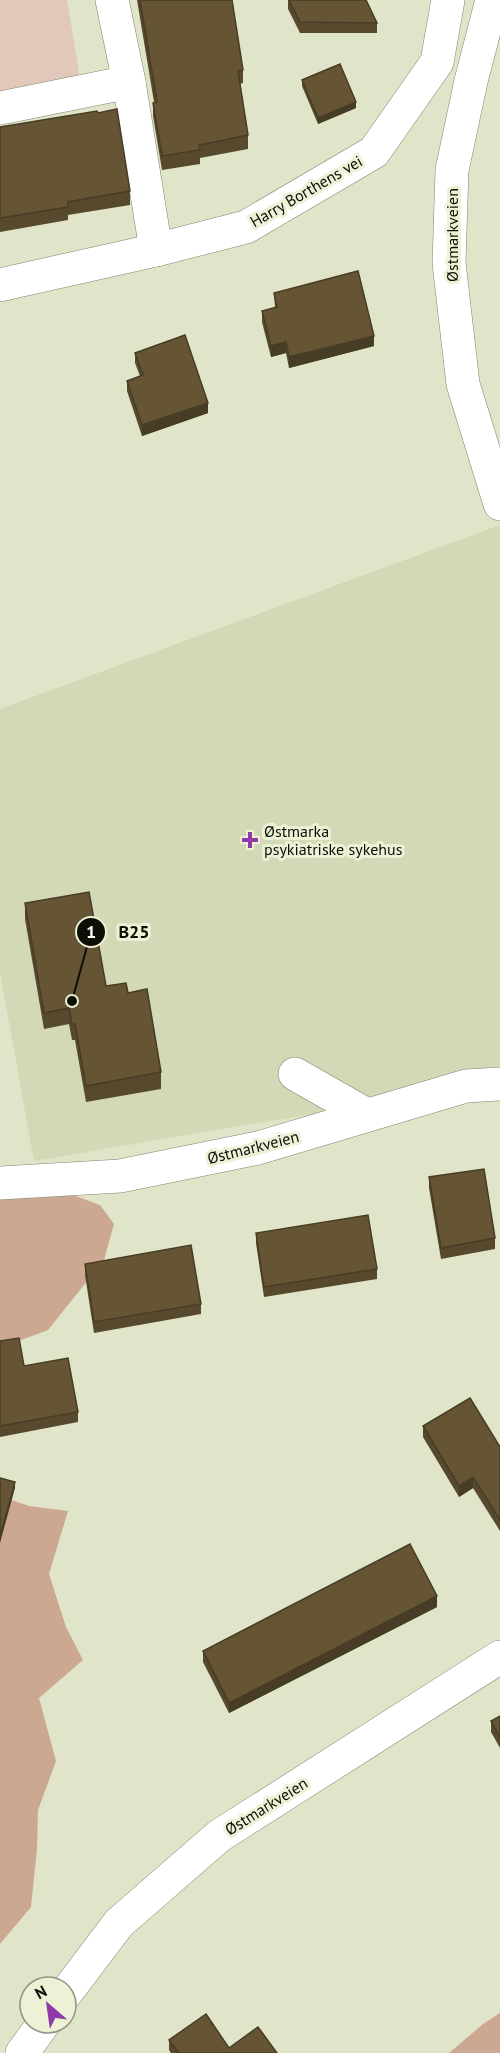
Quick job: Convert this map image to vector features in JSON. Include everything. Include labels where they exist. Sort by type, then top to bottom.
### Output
[{"type":"street","points":[[112,0],[129,82],[156,250]]},
{"type":"street","name":"Harry Borthens vei","points":[[0,285],[156,250],[246,226],[374,152],[437,62],[448,0]]},
{"type":"street","name":"Østmarkveien","points":[[492,0],[471,81],[452,170],[449,263],[463,384],[500,504]]},
{"type":"street","points":[[0,108],[129,82]]},
{"type":"street","points":[[295,1074],[367,1114]]},
{"type":"street","name":"Østmarkveien","points":[[0,1184],[120,1176],[267,1145],[466,1086],[500,1083]]},
{"type":"street","name":"Østmarkveien","points":[[78,1977],[118,1923],[219,1836],[500,1657]]},
{"type":"street","points":[[25,2052],[36,2035]]},
{"type":"shaded area","points":[[0,0],[67,0],[81,85],[0,98]]},
{"type":"shaded area","name":"Østmarka psykiatriske sykehus","points":[[500,525],[500,1087],[257,1123],[34,1161],[0,972],[0,709]]},
{"type":"shaded area","points":[[62,1191],[100,1205],[114,1224],[104,1260],[48,1330],[0,1348],[0,1193]]},
{"type":"shaded area","points":[[0,1496],[29,1506],[68,1511],[49,1574],[66,1627],[83,1660],[39,1698],[56,1761],[38,1810],[37,1849],[31,1907],[0,1944]]},
{"type":"shaded area","points":[[500,2013],[500,2053],[449,2053],[483,2024]]},
{"type":"building","points":[[140,0],[232,0],[243,70],[238,71],[248,135],[199,145],[200,150],[162,156],[153,103],[157,102]]},
{"type":"building","points":[[289,0],[366,0],[377,23],[300,22]]},
{"type":"building","points":[[340,64],[356,102],[318,118],[302,80]]},
{"type":"building","points":[[117,109],[130,191],[68,202],[68,207],[0,218],[0,127]]},
{"type":"building","points":[[358,271],[374,336],[289,357],[286,342],[271,346],[262,311],[277,307],[274,293]]},
{"type":"building","points":[[185,335],[208,403],[142,425],[127,381],[143,375],[135,353]]},
{"type":"building","points":[[89,892],[106,986],[126,983],[128,993],[147,989],[161,1072],[86,1086],[75,1024],[72,1024],[69,1008],[44,1013],[25,903]]},
{"type":"building","points":[[484,1169],[495,1238],[441,1248],[429,1177]]},
{"type":"building","points":[[368,1215],[377,1269],[264,1287],[256,1233]]},
{"type":"building","points":[[191,1245],[201,1304],[94,1322],[85,1264]]},
{"type":"building","points":[[19,1338],[24,1366],[68,1358],[78,1412],[0,1426],[0,1341]]},
{"type":"building","points":[[470,1398],[500,1447],[500,1520],[473,1477],[459,1486],[423,1426]]},
{"type":"building","points":[[0,1478],[15,1482],[0,1537]]},
{"type":"building","points":[[410,1544],[437,1596],[229,1703],[203,1651]]},
{"type":"building","points":[[500,1716],[500,1737],[491,1721]]},
{"type":"building","points":[[206,2014],[229,2048],[258,2027],[277,2053],[179,2053],[169,2040]]},
{"type":"place","name":"Østmarka psykiatriske sykehus","points":[[250,840]]},
{"type":"place","name":"B25","points":[[72,1001]]}]
